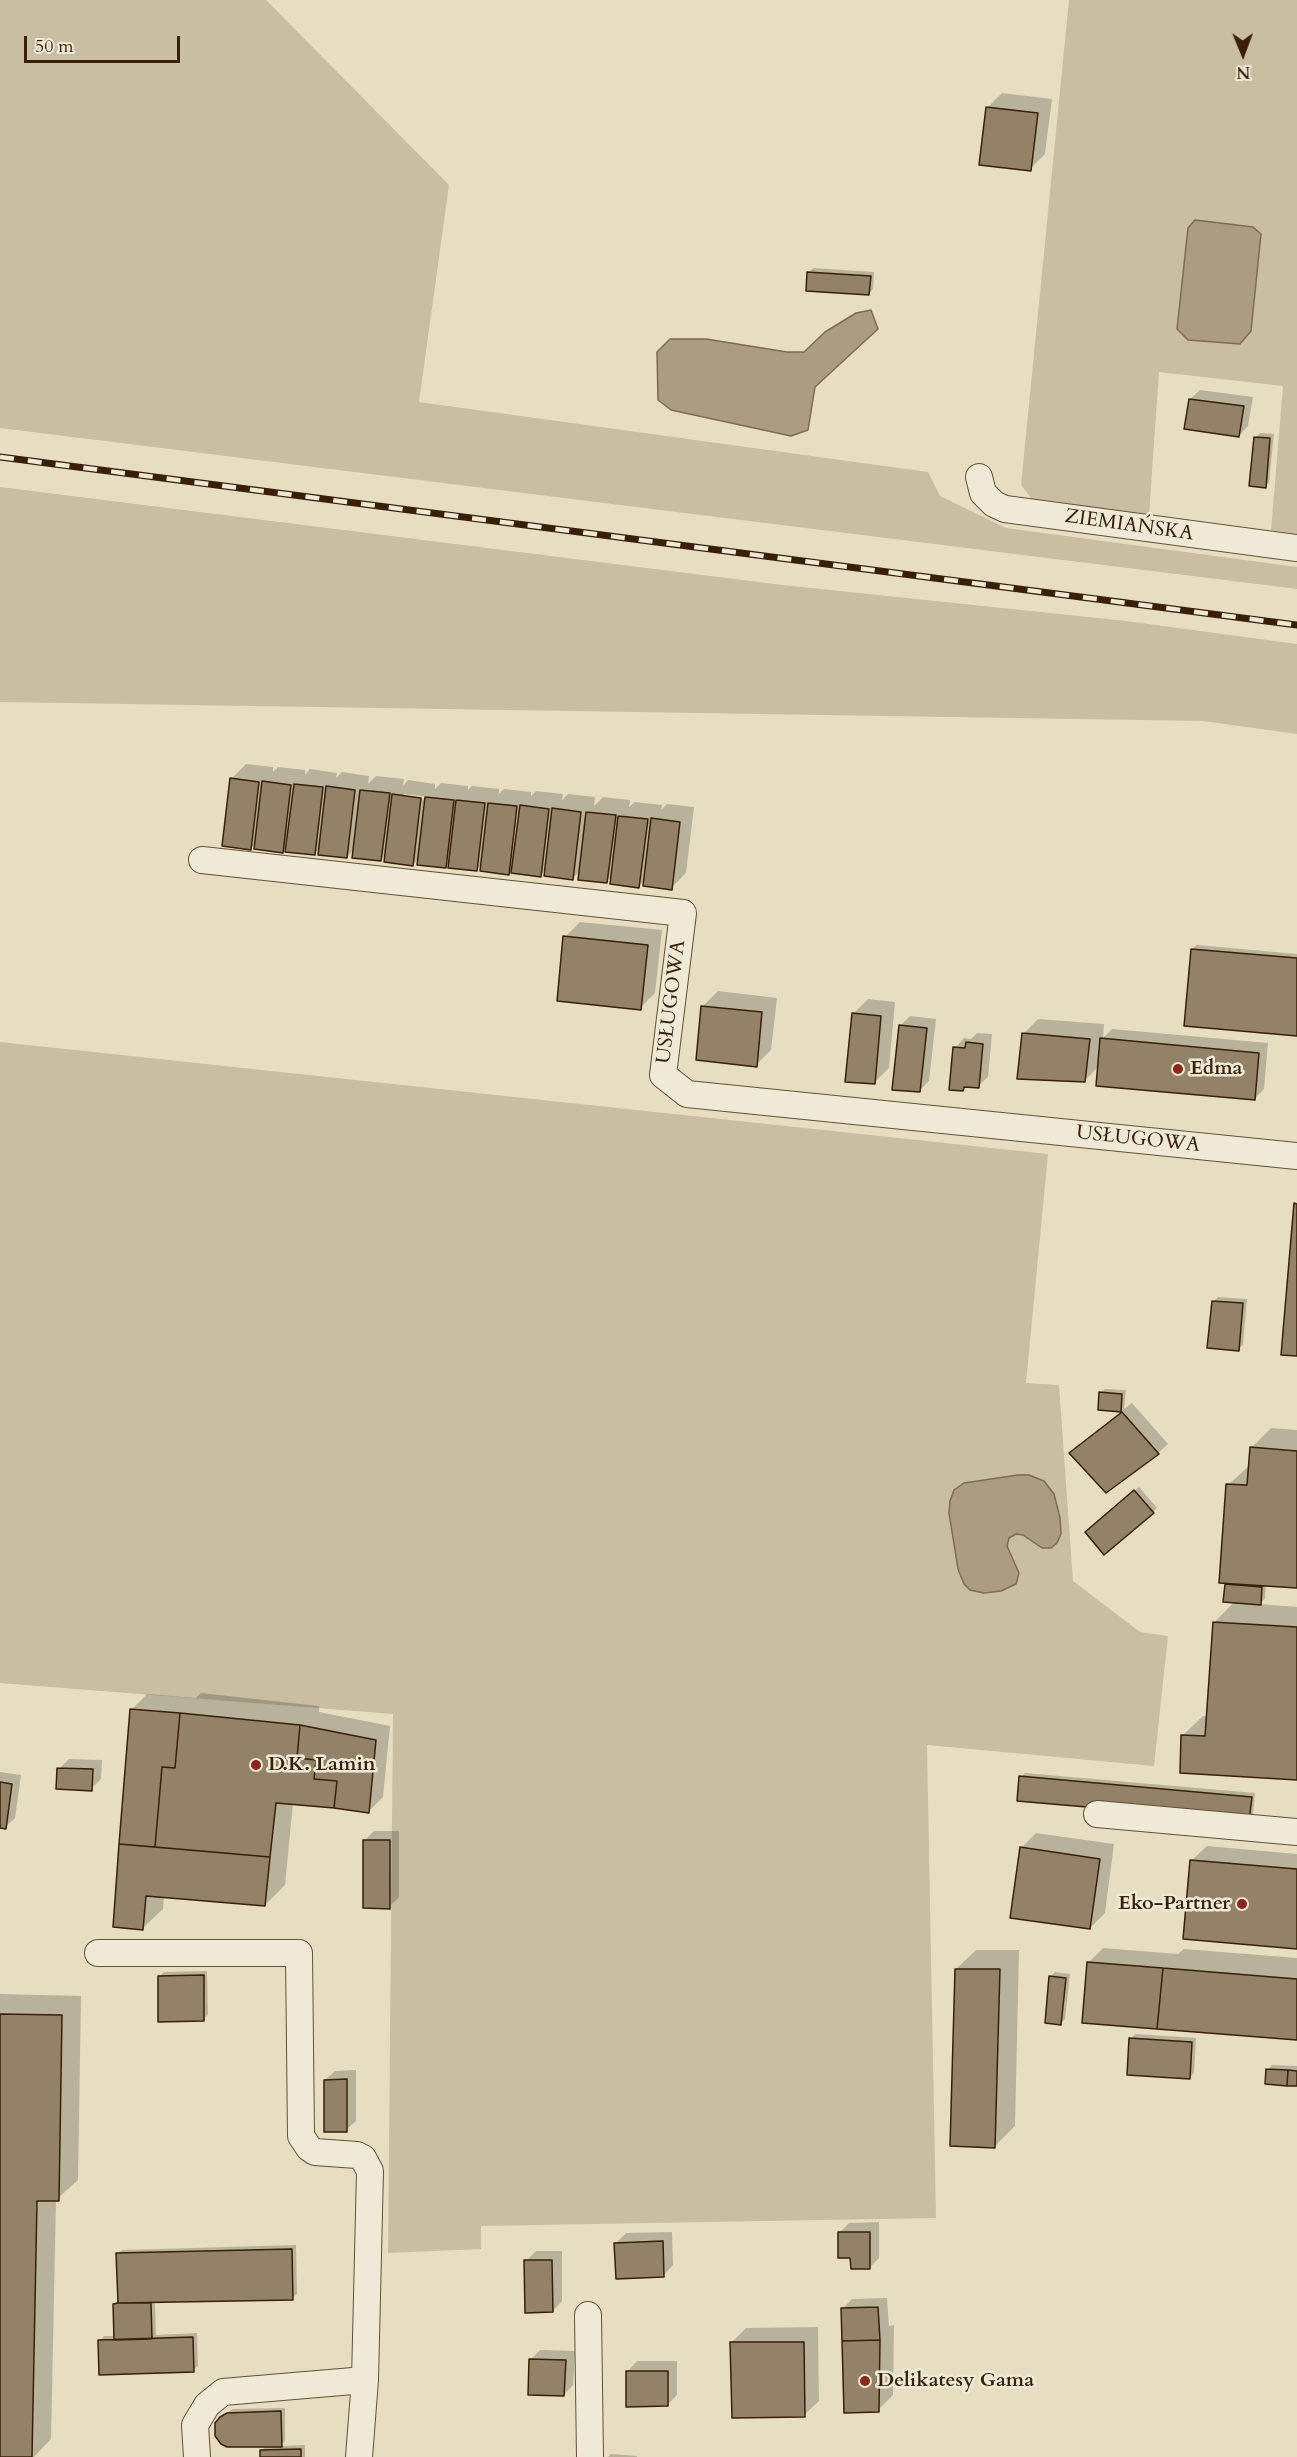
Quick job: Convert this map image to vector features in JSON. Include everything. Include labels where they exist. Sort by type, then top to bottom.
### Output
[{"type":"street","name":"ZIEMIAŃSKA","points":[[979,477],[983,493],[994,504],[1005,509],[1297,548]]},
{"type":"street","name":"USŁUGOWA","points":[[202,860],[683,913],[663,1075],[687,1094],[1297,1156]]},
{"type":"street","points":[[1097,1814],[1297,1832]]},
{"type":"street","points":[[98,1953],[299,1953],[301,2136],[309,2148],[315,2152],[357,2155],[363,2158],[370,2170],[365,2380],[359,2457]]},
{"type":"street","points":[[588,2315],[590,2457]]},
{"type":"street","points":[[197,2457],[195,2426],[207,2405],[223,2392],[365,2380]]},
{"type":"shaded area","points":[[0,0],[266,0],[449,185],[419,402],[928,472],[940,496],[1006,528],[1297,567],[1297,589],[0,428]]},
{"type":"shaded area","points":[[1069,0],[1297,0],[1297,534],[1271,530],[1283,386],[1159,372],[1149,515],[1034,502],[1021,485]]},
{"type":"shaded area","points":[[1195,220],[1253,227],[1261,234],[1251,331],[1240,344],[1188,340],[1177,329],[1188,228]]},
{"type":"shaded area","points":[[871,310],[878,329],[815,387],[808,430],[791,436],[671,410],[658,400],[657,352],[670,339],[706,339],[787,352],[804,352],[825,332],[856,313]]},
{"type":"shaded area","points":[[0,487],[783,585],[1126,621],[1297,644],[1297,734],[1203,721],[0,702]]},
{"type":"shaded area","points":[[0,1042],[1048,1154],[1026,1383],[1059,1385],[1073,1581],[1140,1632],[1168,1636],[1154,1766],[927,1745],[936,2218],[481,2226],[481,2249],[388,2253],[393,1714],[0,1683]]},
{"type":"shaded area","points":[[1029,1475],[1044,1481],[1054,1494],[1061,1534],[1057,1543],[1051,1548],[1042,1548],[1023,1535],[1016,1534],[1009,1538],[1007,1546],[1019,1573],[1016,1584],[1001,1591],[984,1593],[970,1590],[964,1584],[958,1569],[949,1513],[954,1490],[964,1483]]},
{"type":"building","points":[[986,107],[1038,113],[1031,171],[979,165]]},
{"type":"building","points":[[807,272],[871,276],[869,295],[806,291]]},
{"type":"building","points":[[1189,399],[1244,406],[1239,437],[1184,429]]},
{"type":"building","points":[[1254,437],[1270,438],[1266,488],[1249,486]]},
{"type":"building","points":[[230,778],[259,782],[251,850],[222,846]]},
{"type":"building","points":[[262,781],[291,785],[283,853],[254,849]]},
{"type":"building","points":[[294,784],[323,787],[315,855],[285,852]]},
{"type":"building","points":[[326,786],[355,790],[347,858],[318,855]]},
{"type":"building","points":[[360,790],[390,793],[381,861],[352,858]]},
{"type":"building","points":[[392,794],[421,798],[413,866],[384,862]]},
{"type":"building","points":[[425,797],[454,800],[446,868],[417,865]]},
{"type":"building","points":[[456,800],[485,803],[477,871],[448,868]]},
{"type":"building","points":[[488,803],[517,806],[509,875],[480,871]]},
{"type":"building","points":[[520,805],[549,809],[541,877],[511,873]]},
{"type":"building","points":[[552,808],[581,812],[573,880],[544,876]]},
{"type":"building","points":[[586,812],[616,815],[607,883],[578,880]]},
{"type":"building","points":[[618,816],[648,819],[639,888],[610,884]]},
{"type":"building","points":[[651,818],[680,822],[672,890],[643,886]]},
{"type":"building","points":[[563,936],[648,945],[641,1010],[557,1001]]},
{"type":"building","points":[[1191,949],[1297,958],[1297,1036],[1184,1026]]},
{"type":"building","points":[[701,1006],[762,1012],[757,1067],[696,1060]]},
{"type":"building","points":[[852,1013],[881,1016],[875,1084],[845,1082]]},
{"type":"building","points":[[899,1025],[927,1028],[920,1092],[892,1090]]},
{"type":"building","points":[[1022,1033],[1090,1039],[1085,1082],[1017,1079]]},
{"type":"building","name":"Edma","points":[[1100,1038],[1259,1053],[1255,1100],[1096,1086]]},
{"type":"building","points":[[966,1042],[983,1044],[979,1088],[964,1087],[963,1091],[949,1090],[953,1047],[965,1048]]},
{"type":"building","points":[[1294,1203],[1297,1204],[1297,1356],[1281,1355]]},
{"type":"building","points":[[1212,1301],[1243,1303],[1239,1351],[1207,1348]]},
{"type":"building","points":[[1099,1392],[1122,1394],[1121,1412],[1098,1410]]},
{"type":"building","points":[[1122,1412],[1159,1454],[1106,1493],[1069,1453]]},
{"type":"building","points":[[1250,1447],[1297,1451],[1297,1588],[1219,1583],[1226,1484],[1247,1485]]},
{"type":"building","points":[[1134,1490],[1154,1513],[1104,1555],[1085,1532]]},
{"type":"building","points":[[1225,1584],[1262,1587],[1261,1605],[1223,1602]]},
{"type":"building","points":[[1213,1622],[1297,1627],[1297,1780],[1180,1773],[1181,1735],[1205,1736]]},
{"type":"building","points":[[130,1709],[180,1713],[175,1768],[162,1767],[155,1847],[119,1844]]},
{"type":"building","points":[[180,1713],[300,1725],[297,1758],[316,1760],[314,1779],[337,1781],[334,1808],[276,1803],[270,1857],[155,1847],[162,1767],[175,1768]]},
{"type":"building","points":[[300,1725],[376,1740],[369,1813],[334,1808],[337,1781],[314,1779],[316,1760],[297,1758]]},
{"type":"building","points":[[57,1768],[93,1769],[92,1791],[56,1789]]},
{"type":"building","points":[[1019,1776],[1252,1797],[1249,1821],[1017,1801]]},
{"type":"building","points":[[0,1782],[12,1784],[6,1829],[0,1828]]},
{"type":"building","points":[[363,1840],[390,1840],[390,1909],[363,1908]]},
{"type":"building","points":[[119,1844],[270,1857],[265,1906],[146,1896],[143,1930],[113,1927]]},
{"type":"building","points":[[1020,1847],[1100,1859],[1090,1929],[1010,1918]]},
{"type":"building","name":"Eko-Partner","points":[[1190,1860],[1297,1869],[1297,1949],[1183,1939]]},
{"type":"building","points":[[1087,1962],[1163,1968],[1157,2029],[1082,2023]]},
{"type":"building","points":[[1163,1968],[1297,1979],[1297,2040],[1157,2029]]},
{"type":"building","points":[[955,1969],[1000,1969],[995,2148],[950,2146]]},
{"type":"building","points":[[204,1975],[204,2021],[158,2022],[158,1976]]},
{"type":"building","points":[[1049,1976],[1066,1978],[1061,2025],[1045,2023]]},
{"type":"building","points":[[0,2014],[62,2015],[59,2201],[37,2201],[32,2457],[0,2457]]},
{"type":"building","points":[[1129,2038],[1192,2042],[1190,2079],[1127,2075]]},
{"type":"building","points":[[1266,2069],[1288,2070],[1287,2086],[1265,2084]]},
{"type":"building","points":[[1288,2070],[1297,2071],[1297,2086],[1287,2086]]},
{"type":"building","points":[[347,2079],[347,2132],[324,2132],[324,2080]]},
{"type":"building","points":[[838,2232],[870,2232],[870,2269],[851,2269],[850,2258],[838,2258]]},
{"type":"building","points":[[663,2241],[664,2277],[616,2279],[614,2243]]},
{"type":"building","points":[[292,2249],[293,2300],[118,2303],[116,2253]]},
{"type":"building","points":[[524,2260],[552,2260],[553,2312],[525,2313]]},
{"type":"building","points":[[151,2303],[152,2339],[114,2340],[113,2304]]},
{"type":"building","points":[[878,2307],[880,2340],[842,2341],[841,2308]]},
{"type":"building","points":[[193,2337],[194,2372],[99,2375],[98,2340]]},
{"type":"building","points":[[880,2340],[879,2412],[844,2413],[842,2341]]},
{"type":"building","points":[[730,2342],[804,2342],[805,2417],[732,2418]]},
{"type":"building","points":[[529,2359],[566,2360],[564,2396],[528,2395]]},
{"type":"building","points":[[626,2371],[668,2371],[668,2406],[626,2407]]},
{"type":"building","points":[[281,2411],[282,2447],[227,2447],[221,2444],[215,2436],[215,2423],[227,2413]]},
{"type":"building","points":[[301,2449],[301,2457],[260,2457],[260,2450]]},
{"type":"railway","points":[[0,457],[1297,625]]},
{"type":"place","name":"Edma","points":[[1178,1069]]},
{"type":"place","name":"D.K. Lamin","points":[[256,1765]]},
{"type":"place","name":"Eko-Partner","points":[[1242,1904]]},
{"type":"place","name":"Delikatesy Gama","points":[[865,2381]]}]
